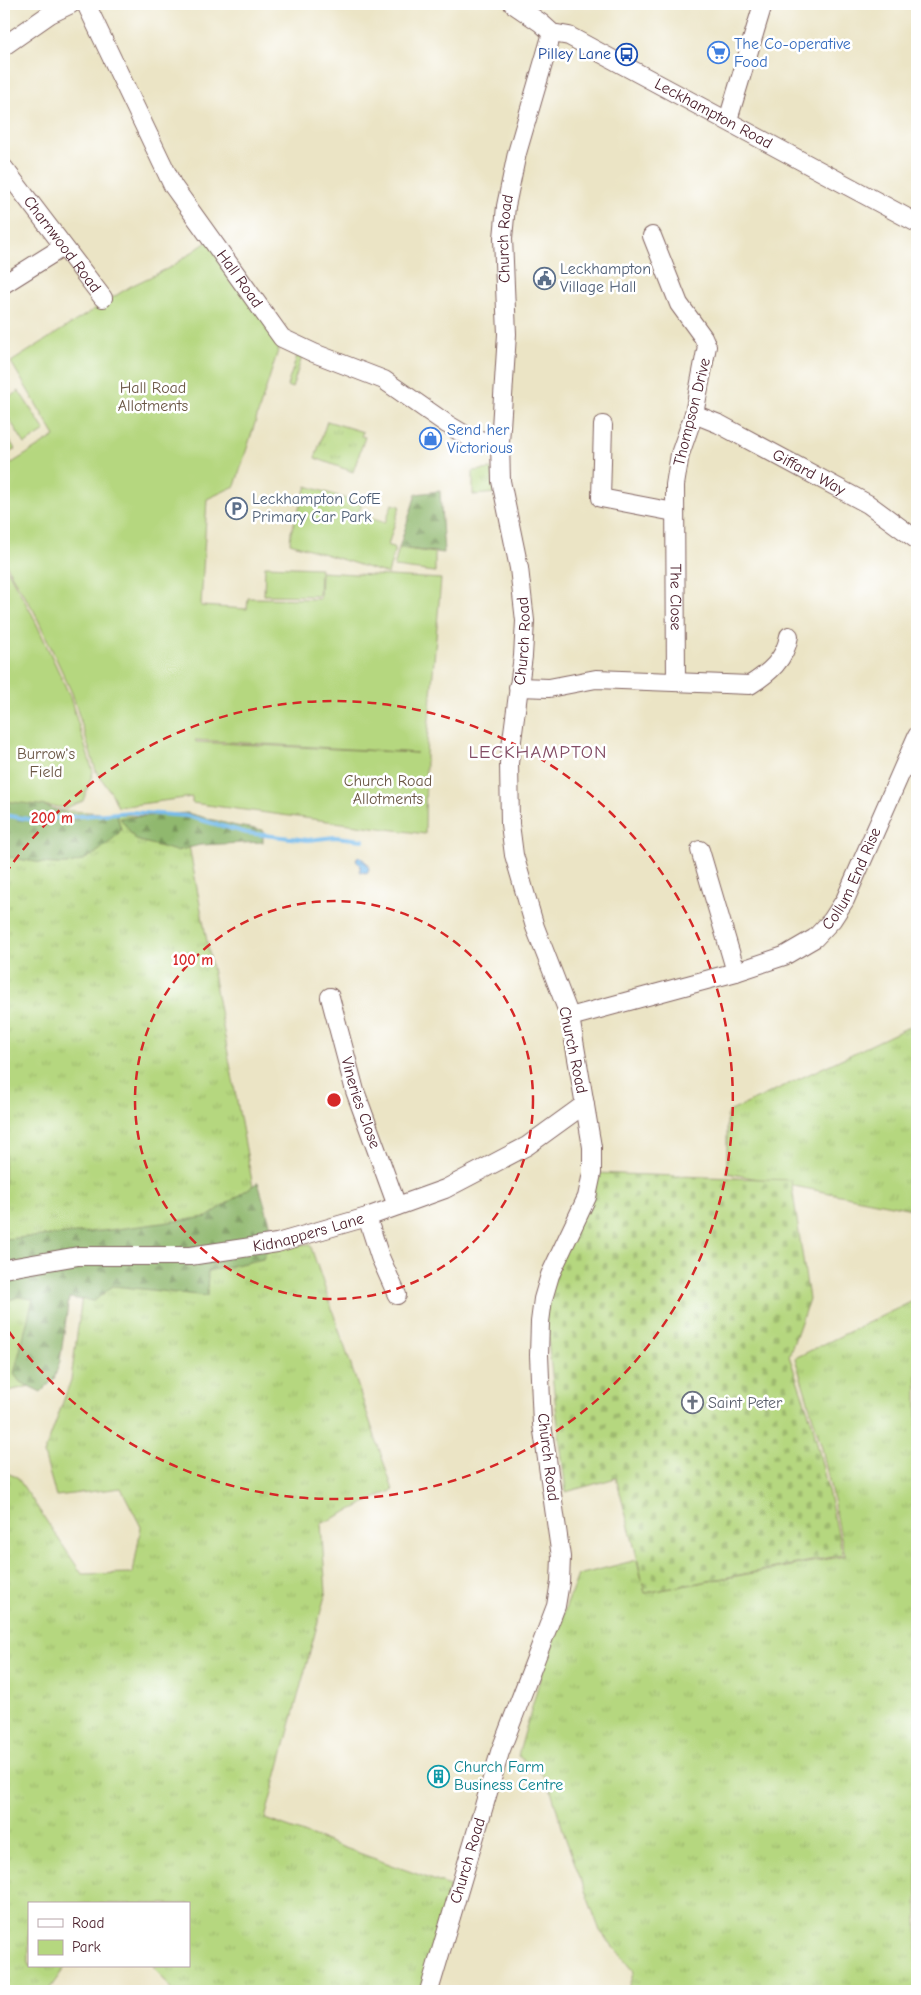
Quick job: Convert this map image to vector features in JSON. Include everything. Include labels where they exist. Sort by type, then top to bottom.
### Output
[{"type":"street","points":[[4,46],[50,14],[71,4]]},
{"type":"street","name":"Hall Road","points":[[86,4],[173,186],[282,338],[314,353],[384,380],[472,439],[500,443]]},
{"type":"street","name":"Leckhampton Road","points":[[513,4],[552,33],[569,36],[728,120],[917,224]]},
{"type":"street","points":[[728,120],[763,4]]},
{"type":"street","name":"Church Road","points":[[429,1991],[500,1752],[556,1606],[562,1557],[542,1424],[539,1337],[545,1287],[582,1209],[590,1185],[592,1147],[570,1017],[535,927],[514,855],[510,816],[509,763],[523,656],[525,621],[519,568],[501,481],[500,443],[507,334],[503,238],[506,206],[517,152],[552,33]]},
{"type":"street","name":"Charnwood Road","points":[[4,168],[103,298]]},
{"type":"street","name":"Thompson Drive","points":[[652,236],[679,304],[703,337],[707,346],[694,414],[679,461],[675,485],[674,512]]},
{"type":"street","points":[[4,284],[63,247]]},
{"type":"street","name":"Giffard Way","points":[[694,414],[719,424],[868,504],[917,540]]},
{"type":"street","points":[[603,425],[601,498],[674,512]]},
{"type":"street","name":"The Close","points":[[674,512],[676,682]]},
{"type":"street","points":[[518,688],[549,688],[596,679],[750,685],[767,674],[781,659],[787,650],[789,636]]},
{"type":"street","name":"Collum End Rise","points":[[570,1017],[736,972],[795,951],[815,938],[832,920],[845,900],[917,736]]},
{"type":"street","points":[[700,850],[736,972]]},
{"type":"street","name":"Vineries Close","points":[[330,997],[355,1091],[397,1206]]},
{"type":"street","name":"Kidnappers Lane","points":[[4,1269],[78,1256],[190,1256],[277,1243],[367,1217],[445,1189],[527,1146],[585,1104]]},
{"type":"street","points":[[367,1217],[380,1257],[397,1295]]},
{"type":"green space","name":"Hall Road Allotments","points":[[211,239],[282,338],[235,486],[207,499],[201,606],[247,609],[248,598],[320,599],[321,572],[441,579],[426,754],[425,834],[192,803],[192,797],[118,807],[112,794],[96,771],[72,693],[34,611],[12,576],[4,559],[4,468],[55,436],[11,362],[131,286],[171,267]],"holes":[[[195,740],[417,753],[196,742]]]},
{"type":"green space","points":[[297,356],[302,357],[292,388],[287,386]]},
{"type":"green space","points":[[19,391],[45,431],[25,444],[4,411],[4,400]]},
{"type":"green space","points":[[327,421],[363,432],[361,436],[365,437],[353,472],[315,458]]},
{"type":"green space","points":[[4,432],[15,449],[4,457]]},
{"type":"green space","points":[[491,469],[497,493],[473,495],[473,471]]},
{"type":"green space","points":[[307,486],[362,504],[358,514],[385,523],[392,504],[400,506],[388,545],[395,548],[388,574],[290,543],[291,532]]},
{"type":"green space","points":[[440,491],[444,553],[399,548],[416,494]]},
{"type":"green space","points":[[399,548],[435,553],[435,572],[394,567]]},
{"type":"green space","name":"Burrow's Field","points":[[4,564],[32,614],[69,694],[93,772],[83,801],[66,808],[4,801]]},
{"type":"green space","points":[[265,566],[320,568],[319,596],[264,595]]},
{"type":"green space","points":[[4,792],[69,814],[117,814],[121,830],[89,857],[73,863],[43,863],[4,856]]},
{"type":"green space","points":[[4,806],[184,819],[261,1229],[63,1246],[35,1385],[4,1392]]},
{"type":"green space","points":[[187,813],[236,826],[263,830],[263,842],[200,845],[176,851],[136,840],[120,818]]},
{"type":"green space","points":[[917,1012],[917,1210],[727,1173],[727,1116],[729,1112],[913,1025]]},
{"type":"green space","points":[[592,1173],[791,1180],[809,1299],[789,1356],[813,1426],[843,1555],[645,1593],[616,1478],[566,1492],[543,1299]]},
{"type":"green space","points":[[258,1182],[274,1237],[263,1259],[208,1271],[207,1296],[113,1286],[94,1301],[69,1298],[60,1361],[54,1379],[41,1392],[20,1382],[14,1374],[33,1299],[18,1297],[4,1302],[4,1239],[102,1231],[207,1217]]},
{"type":"green space","points":[[310,1244],[393,1490],[321,1524],[326,1592],[265,1819],[450,1886],[423,1991],[173,1991],[155,1968],[190,1968],[190,1902],[28,1902],[28,1968],[65,1968],[48,1991],[4,1991],[4,1472],[17,1477],[82,1574],[133,1573],[141,1527],[121,1488],[56,1496],[44,1454],[71,1380],[86,1265]]},
{"type":"green space","points":[[917,1299],[917,1991],[627,1991],[634,1971],[600,1931],[565,1837],[551,1790],[542,1774],[518,1756],[543,1668],[578,1575],[637,1560],[645,1593],[845,1556],[822,1448],[795,1358]]},
{"type":"water","points":[[357,857],[360,857],[367,863],[369,869],[367,873],[360,872],[360,865],[356,861]]},
{"type":"waterway","points":[[4,815],[33,820],[130,812],[187,816],[247,833],[308,840],[335,837],[363,840]]},
{"type":"place","name":"The Co-operative Food","points":[[718,53]]},
{"type":"place","name":"Pilley Lane","points":[[627,54]]},
{"type":"place","name":"Leckhampton Village Hall","points":[[544,278]]},
{"type":"place","name":"Send her Victorious","points":[[431,439]]},
{"type":"place","name":"Leckhampton CofE Primary Car Park","points":[[236,508]]},
{"type":"place","name":"Saint Peter","points":[[692,1403]]},
{"type":"place","name":"Church Farm Business Centre","points":[[438,1776]]},
{"type":"district","name":"LECKHAMPTON","points":[[538,752]]},
{"type":"park label","name":"Church Road Allotments","points":[[388,790]]}]
